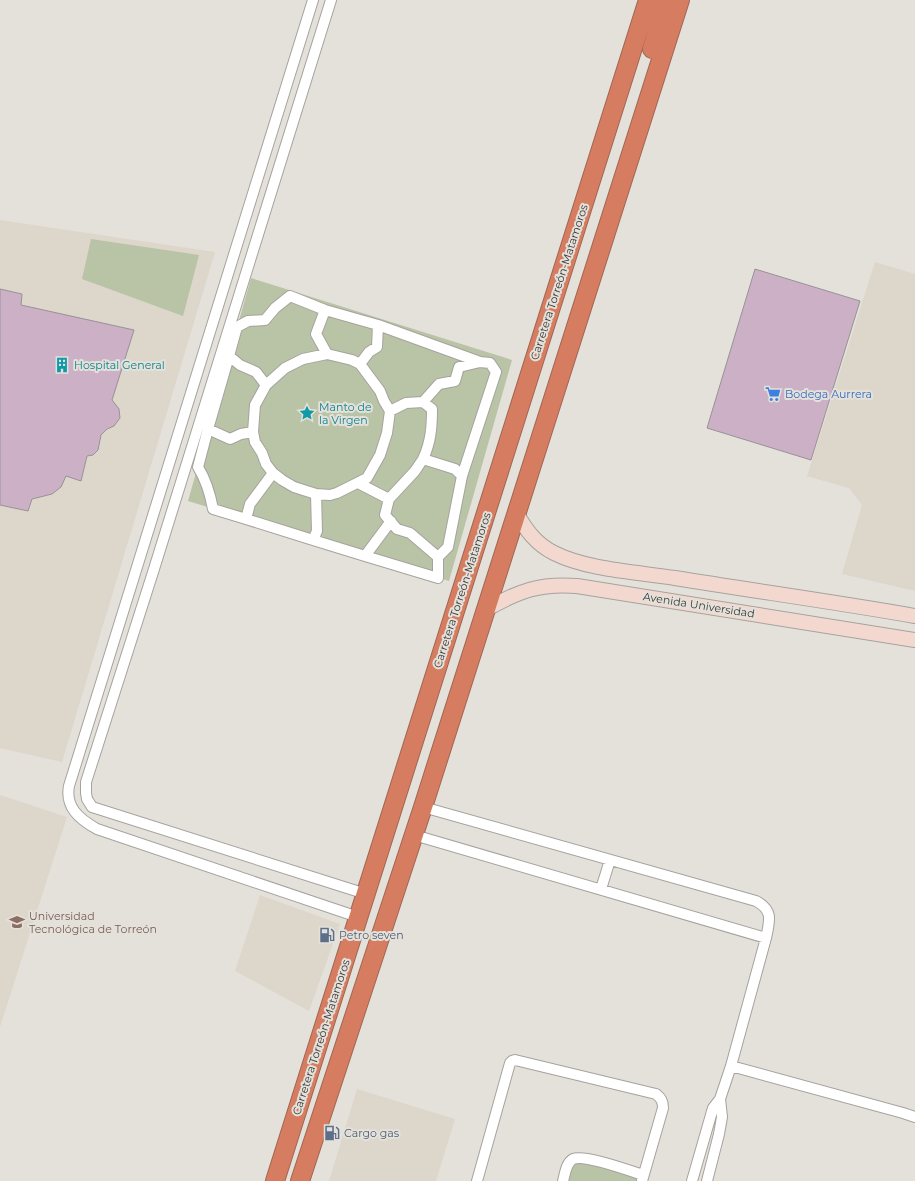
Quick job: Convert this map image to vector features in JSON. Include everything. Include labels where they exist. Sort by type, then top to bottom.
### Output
[{"type":"highway","points":[[636,0],[639,6],[641,24]]},
{"type":"highway","name":"Carretera Torreón-Matamoros","points":[[275,1181],[648,0]]},
{"type":"highway","points":[[633,149],[631,132],[633,116],[666,0]]},
{"type":"highway","points":[[300,1181],[487,609],[680,0]]},
{"type":"main road","name":"Avenida Universidad","points":[[517,514],[526,530],[537,541],[553,553],[595,566],[643,575],[672,578],[915,616]]},
{"type":"main road","points":[[668,601],[672,578]]},
{"type":"main road","name":"Avenida Universidad","points":[[487,609],[508,597],[530,589],[547,585],[577,586],[915,640]]},
{"type":"street","points":[[313,0],[67,795],[70,804],[76,813],[87,824],[97,829],[358,917]]},
{"type":"street","points":[[331,0],[85,788],[87,799],[92,807],[366,894]]},
{"type":"street","points":[[286,86],[302,90]]},
{"type":"street","points":[[423,402],[439,384],[455,380],[459,367],[480,362],[490,362],[496,372],[462,476],[448,546],[438,557],[438,578],[213,509],[205,478],[198,466],[237,327],[248,321],[265,320],[275,308],[290,296],[324,310],[378,325],[480,362]]},
{"type":"street","points":[[324,310],[316,334],[327,354]]},
{"type":"street","points":[[360,364],[369,352],[377,347],[378,325]]},
{"type":"street","points":[[327,354],[352,360],[360,364],[380,391],[390,411],[387,433],[380,455],[367,478],[330,495],[316,494],[294,487],[273,473],[266,464],[255,442],[253,432],[255,405],[266,385],[278,374],[303,359],[327,354]]},
{"type":"street","points":[[229,356],[240,365],[256,372],[266,385]]},
{"type":"street","points":[[390,411],[406,403],[423,402],[432,409],[432,425],[429,443],[423,458],[415,471],[389,499],[385,515],[397,529],[410,533],[438,557]]},
{"type":"street","points":[[208,429],[230,439],[240,434],[253,432]]},
{"type":"street","points":[[179,435],[193,440]]},
{"type":"street","points":[[423,458],[455,469],[462,476]]},
{"type":"street","points":[[246,519],[250,504],[273,473]]},
{"type":"street","points":[[358,483],[389,499]]},
{"type":"street","points":[[313,540],[317,531],[316,494]]},
{"type":"street","points":[[365,556],[391,521]]},
{"type":"street","points":[[423,807],[756,901],[767,909],[769,916],[766,938],[731,1066],[720,1099],[713,1108],[692,1181]]},
{"type":"street","points":[[414,835],[766,938]]},
{"type":"street","points":[[601,889],[610,860]]},
{"type":"street","points":[[477,1181],[510,1063],[512,1061],[515,1060],[656,1094],[660,1097],[662,1100],[662,1108],[643,1178],[592,1160],[577,1158],[573,1159],[567,1165],[563,1181]]},
{"type":"street","points":[[731,1066],[915,1117]]},
{"type":"street","points":[[707,1181],[722,1117],[720,1099]]},
{"type":"shaded area","points":[[0,220],[215,252],[62,762],[0,748]]},
{"type":"shaded area","points":[[875,262],[915,274],[915,591],[842,574],[862,505],[849,488],[807,476]]},
{"type":"shaded area","name":"Universidad Tecnológica de Torreón","points":[[0,795],[67,817],[0,1027]]},
{"type":"shaded area","points":[[260,895],[340,924],[309,1011],[235,971]]},
{"type":"shaded area","points":[[357,1089],[455,1119],[436,1181],[329,1181]]},
{"type":"green space","points":[[91,239],[199,255],[183,316],[82,279]]},
{"type":"green space","points":[[251,278],[512,360],[449,581],[188,501]]},
{"type":"green space","points":[[574,1161],[641,1176],[640,1181],[567,1181]]},
{"type":"building","points":[[755,269],[860,301],[811,460],[707,428]]},
{"type":"building","name":"Hospital General","points":[[0,289],[22,294],[21,305],[134,330],[112,400],[119,409],[120,418],[114,426],[107,429],[101,435],[98,450],[93,455],[87,456],[81,481],[66,476],[61,487],[52,494],[32,499],[28,511],[0,505]]},
{"type":"place","name":"Hospital General","points":[[62,365]]},
{"type":"place","name":"Bodega Aurrera","points":[[773,394]]},
{"type":"place","name":"Manto de la Virgen","points":[[307,413]]},
{"type":"place","name":"Universidad Tecnológica de Torreón","points":[[17,922]]},
{"type":"place","name":"Petro seven","points":[[327,935]]},
{"type":"place","name":"Cargo gas","points":[[332,1133]]}]
